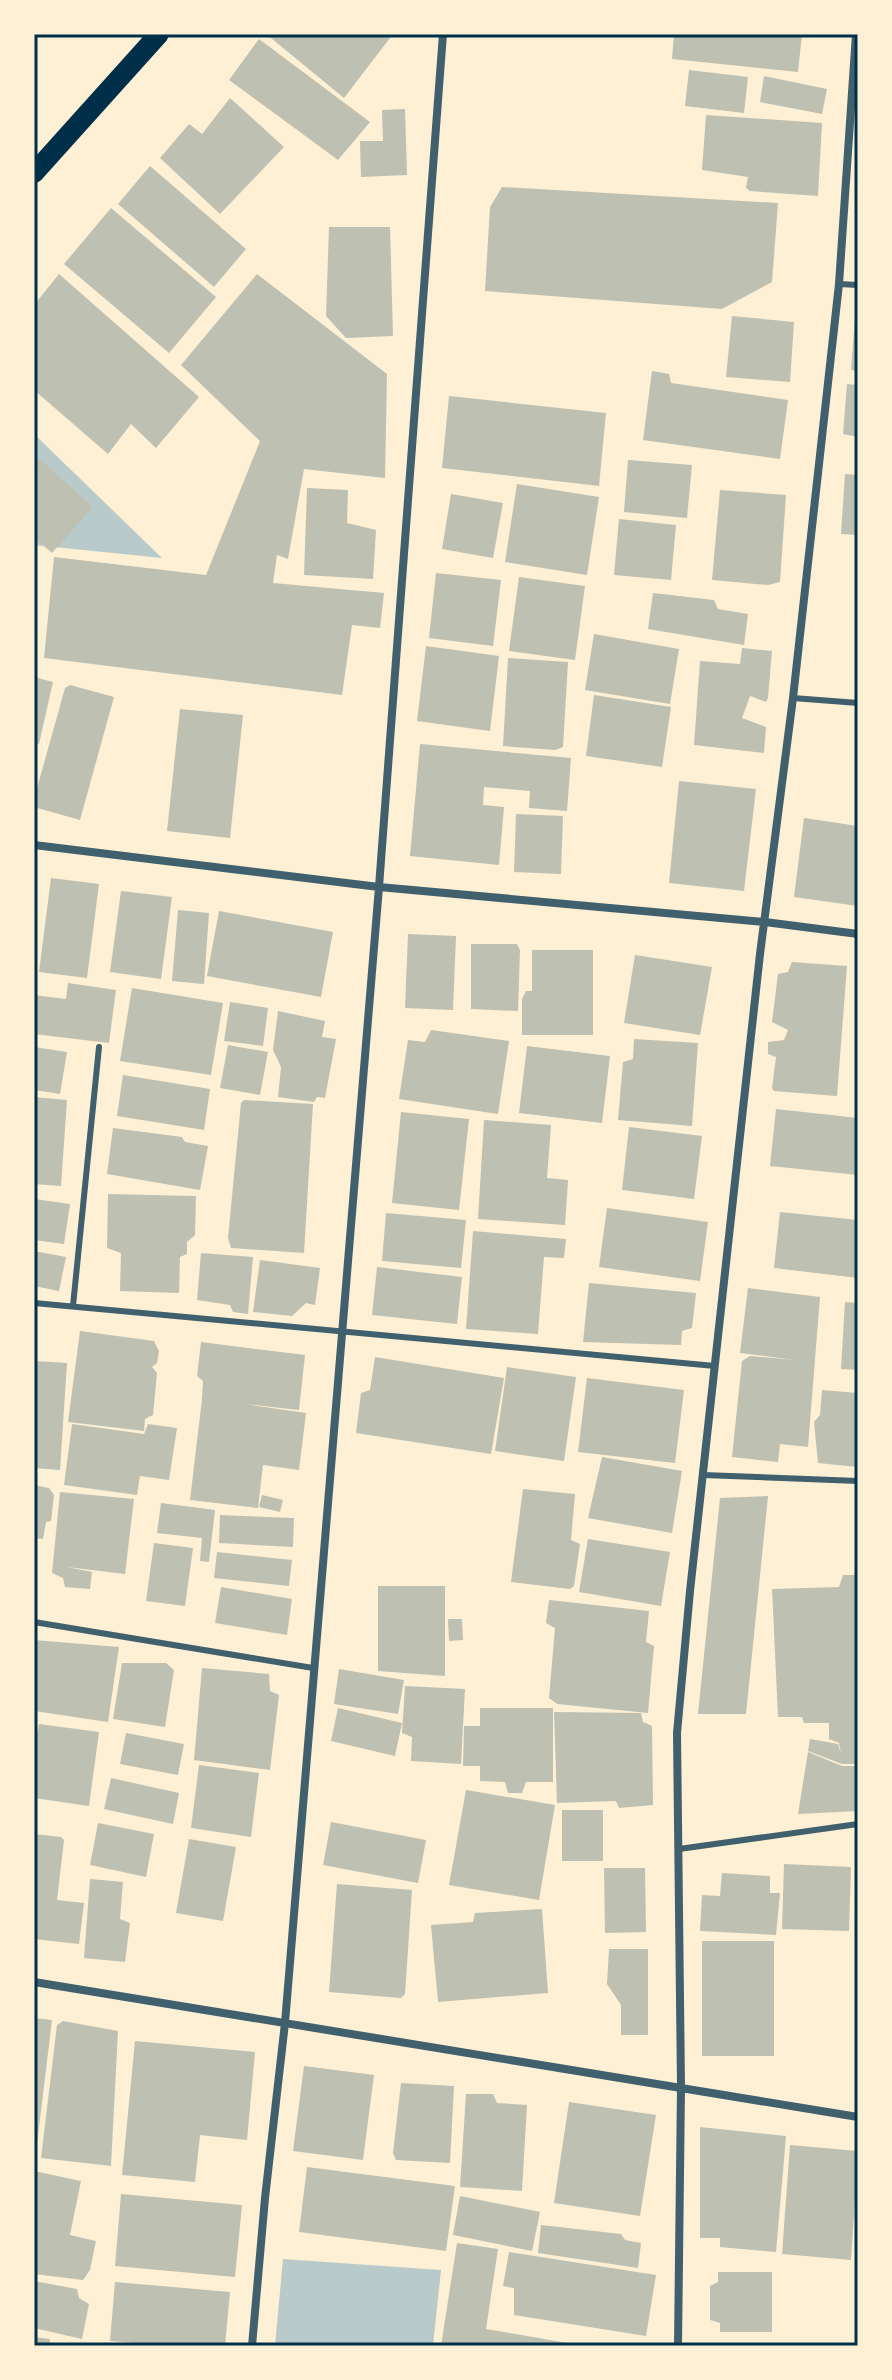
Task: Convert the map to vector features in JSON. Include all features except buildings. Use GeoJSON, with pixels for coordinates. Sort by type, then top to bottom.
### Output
{"type":"FeatureCollection","features":[{"type":"Feature","properties":{"kind":"main road"},"geometry":{"type":"LineString","coordinates":[[34,173],[159,34]]}},
{"type":"Feature","properties":{"kind":"street"},"geometry":{"type":"LineString","coordinates":[[252,2346],[285,2023],[379,887],[443,34]]}},
{"type":"Feature","properties":{"kind":"street"},"geometry":{"type":"LineString","coordinates":[[678,2346],[681,2087],[677,1733],[703,1475],[839,284],[856,34]]}},
{"type":"Feature","properties":{"kind":"street"},"geometry":{"type":"LineString","coordinates":[[34,845],[379,887],[765,922],[858,934]]}},
{"type":"Feature","properties":{"kind":"street"},"geometry":{"type":"LineString","coordinates":[[34,1982],[858,2117]]}},
{"type":"Feature","properties":{"kind":"lane"},"geometry":{"type":"LineString","coordinates":[[839,284],[858,285]]}},
{"type":"Feature","properties":{"kind":"lane"},"geometry":{"type":"LineString","coordinates":[[793,698],[858,703]]}},
{"type":"Feature","properties":{"kind":"lane"},"geometry":{"type":"LineString","coordinates":[[73,1306],[99,1047]]}},
{"type":"Feature","properties":{"kind":"lane"},"geometry":{"type":"LineString","coordinates":[[34,1303],[716,1366]]}},
{"type":"Feature","properties":{"kind":"lane"},"geometry":{"type":"LineString","coordinates":[[703,1475],[858,1481]]}},
{"type":"Feature","properties":{"kind":"lane"},"geometry":{"type":"LineString","coordinates":[[34,1622],[313,1668]]}},
{"type":"Feature","properties":{"kind":"lane"},"geometry":{"type":"LineString","coordinates":[[679,1849],[858,1824]]}},
{"type":"Feature","properties":{"kind":"shaded area"},"geometry":{"type":"Polygon","coordinates":[[[34,434],[162,558],[34,545],[34,434]]]}},
{"type":"Feature","properties":{"kind":"shaded area"},"geometry":{"type":"Polygon","coordinates":[[[283,2259],[441,2270],[433,2346],[275,2346],[283,2259]]]}}]}
